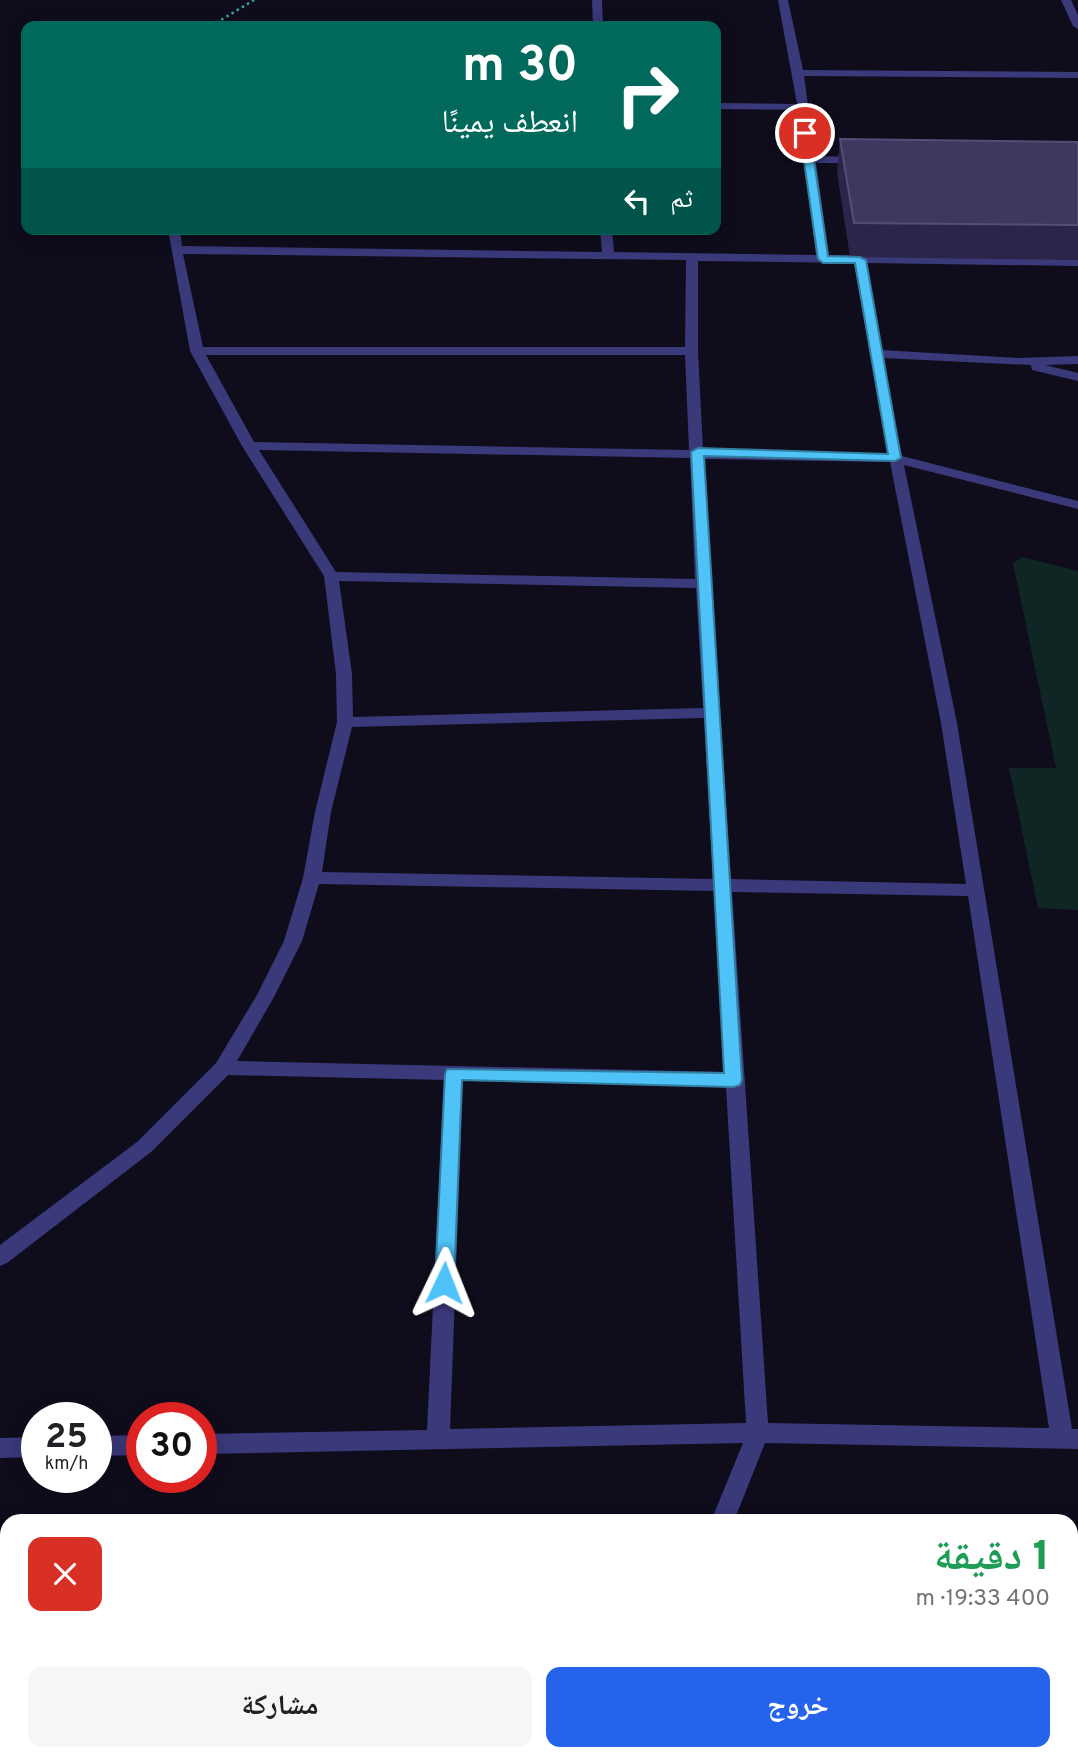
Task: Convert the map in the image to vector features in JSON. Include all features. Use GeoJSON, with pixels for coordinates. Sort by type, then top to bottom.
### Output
{"type":"FeatureCollection","features":[{"type":"Feature","properties":{"kind":"street"},"geometry":{"type":"LineString","coordinates":[[597,0],[598,21]]}},
{"type":"Feature","properties":{"kind":"street"},"geometry":{"type":"LineString","coordinates":[[783,0],[798,73],[823,259]]}},
{"type":"Feature","properties":{"kind":"street"},"geometry":{"type":"LineString","coordinates":[[1066,0],[1078,26]]}},
{"type":"Feature","properties":{"kind":"street"},"geometry":{"type":"LineString","coordinates":[[798,73],[1078,75]]}},
{"type":"Feature","properties":{"kind":"street"},"geometry":{"type":"LineString","coordinates":[[721,106],[802,107]]}},
{"type":"Feature","properties":{"kind":"street"},"geometry":{"type":"LineString","coordinates":[[808,159],[876,160]]}},
{"type":"Feature","properties":{"kind":"street"},"geometry":{"type":"LineString","coordinates":[[0,1257],[144,1147],[223,1068],[265,997],[293,941],[312,878],[323,813],[345,722],[344,674],[331,576],[249,446],[197,351],[175,235]]}},
{"type":"Feature","properties":{"kind":"street"},"geometry":{"type":"LineString","coordinates":[[606,235],[608,254]]}},
{"type":"Feature","properties":{"kind":"street"},"geometry":{"type":"LineString","coordinates":[[176,250],[1078,262]]}},
{"type":"Feature","properties":{"kind":"street"},"geometry":{"type":"LineString","coordinates":[[692,257],[691,351],[703,584],[733,1080],[758,1433],[725,1514]]}},
{"type":"Feature","properties":{"kind":"street"},"geometry":{"type":"LineString","coordinates":[[217,1444],[758,1433],[1070,1438],[975,890],[949,723],[875,354],[860,260]]}},
{"type":"Feature","properties":{"kind":"street"},"geometry":{"type":"LineString","coordinates":[[197,351],[691,351]]}},
{"type":"Feature","properties":{"kind":"street"},"geometry":{"type":"LineString","coordinates":[[875,354],[1018,362],[1078,360]]}},
{"type":"Feature","properties":{"kind":"street"},"geometry":{"type":"LineString","coordinates":[[1018,362],[1078,377]]}},
{"type":"Feature","properties":{"kind":"street"},"geometry":{"type":"LineString","coordinates":[[249,446],[698,452],[895,458],[1078,505]]}},
{"type":"Feature","properties":{"kind":"street"},"geometry":{"type":"LineString","coordinates":[[331,576],[703,584]]}},
{"type":"Feature","properties":{"kind":"street"},"geometry":{"type":"LineString","coordinates":[[345,722],[712,713]]}},
{"type":"Feature","properties":{"kind":"street"},"geometry":{"type":"LineString","coordinates":[[312,878],[975,890]]}},
{"type":"Feature","properties":{"kind":"street"},"geometry":{"type":"LineString","coordinates":[[223,1068],[733,1080]]}},
{"type":"Feature","properties":{"kind":"street"},"geometry":{"type":"LineString","coordinates":[[438,1440],[454,1074]]}},
{"type":"Feature","properties":{"kind":"street"},"geometry":{"type":"LineString","coordinates":[[0,1448],[21,1447]]}},
{"type":"Feature","properties":{"kind":"path"},"geometry":{"type":"LineString","coordinates":[[219,21],[254,0]]}},
{"type":"Feature","properties":{"kind":"green space"},"geometry":{"type":"Polygon","coordinates":[[[1022,557],[1078,571],[1078,910],[1038,908],[1009,768],[1056,768],[1013,563],[1022,557]]]}},
{"type":"Feature","properties":{"kind":"building"},"geometry":{"type":"Polygon","coordinates":[[[840,139],[1078,142],[1078,225],[854,223],[840,139]]]}},
{"type":"Feature","properties":{"kind":"route"},"geometry":{"type":"LineString","coordinates":[[444,1283],[454,1074],[733,1080],[703,584],[698,452],[895,458],[860,260],[823,259],[805,133]]}}]}
